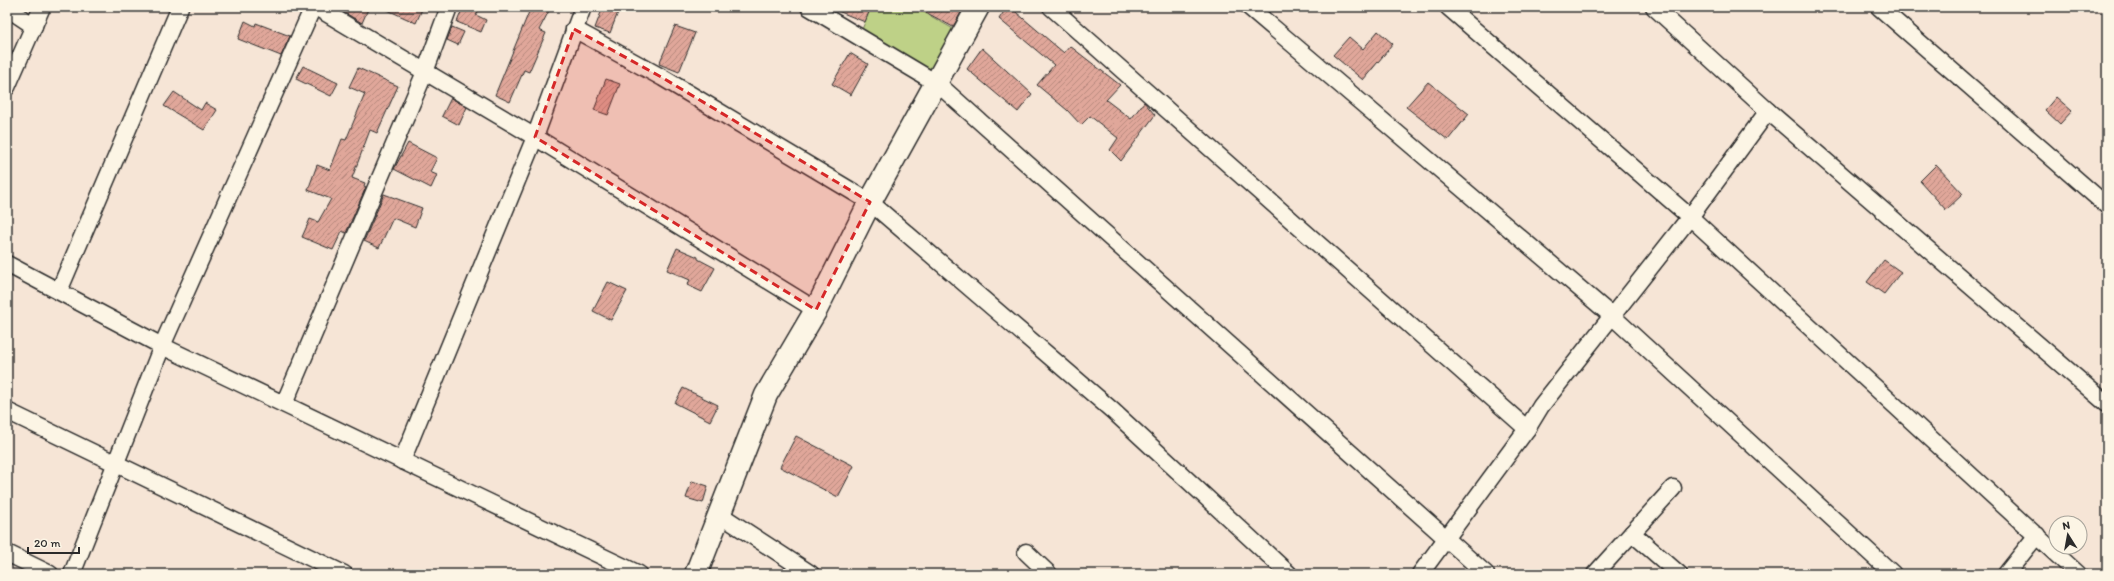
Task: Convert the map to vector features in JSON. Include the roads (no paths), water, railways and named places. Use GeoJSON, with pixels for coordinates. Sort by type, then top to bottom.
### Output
{"type":"FeatureCollection","features":[{"type":"Feature","properties":{"kind":"street"},"geometry":{"type":"LineString","coordinates":[[7,87],[42,7]]}},
{"type":"Feature","properties":{"kind":"street"},"geometry":{"type":"LineString","coordinates":[[59,291],[180,7]]}},
{"type":"Feature","properties":{"kind":"street"},"geometry":{"type":"LineString","coordinates":[[72,574],[162,346],[313,7]]}},
{"type":"Feature","properties":{"kind":"street"},"geometry":{"type":"LineString","coordinates":[[316,7],[535,137],[816,310]]}},
{"type":"Feature","properties":{"kind":"street"},"geometry":{"type":"LineString","coordinates":[[284,404],[425,72],[449,7]]}},
{"type":"Feature","properties":{"kind":"street"},"geometry":{"type":"LineString","coordinates":[[402,461],[535,137],[583,7]]}},
{"type":"Feature","properties":{"kind":"street"},"geometry":{"type":"LineString","coordinates":[[809,7],[938,84],[1486,574]]}},
{"type":"Feature","properties":{"kind":"street"},"geometry":{"type":"LineString","coordinates":[[696,574],[766,395],[816,310],[870,202],[938,84],[978,7]]}},
{"type":"Feature","properties":{"kind":"street"},"geometry":{"type":"LineString","coordinates":[[1051,7],[1527,429]]}},
{"type":"Feature","properties":{"kind":"street"},"geometry":{"type":"LineString","coordinates":[[1249,7],[1612,316],[1893,574]]}},
{"type":"Feature","properties":{"kind":"street"},"geometry":{"type":"LineString","coordinates":[[1448,7],[1690,217],[2078,574]]}},
{"type":"Feature","properties":{"kind":"street"},"geometry":{"type":"LineString","coordinates":[[1654,7],[1768,111],[2107,404]]}},
{"type":"Feature","properties":{"kind":"street"},"geometry":{"type":"LineString","coordinates":[[1878,7],[2107,206]]}},
{"type":"Feature","properties":{"kind":"street"},"geometry":{"type":"LineString","coordinates":[[7,8],[34,26]]}},
{"type":"Feature","properties":{"kind":"street"},"geometry":{"type":"LineString","coordinates":[[574,29],[663,78],[870,202],[1113,411],[1289,574]]}},
{"type":"Feature","properties":{"kind":"street"},"geometry":{"type":"LineString","coordinates":[[1420,574],[1527,429],[1541,406],[1690,217],[1768,111]]}},
{"type":"Feature","properties":{"kind":"street"},"geometry":{"type":"LineString","coordinates":[[7,264],[162,346],[639,574]]}},
{"type":"Feature","properties":{"kind":"street"},"geometry":{"type":"LineString","coordinates":[[7,411],[344,574]]}},
{"type":"Feature","properties":{"kind":"street"},"geometry":{"type":"LineString","coordinates":[[1595,574],[1673,488]]}},
{"type":"Feature","properties":{"kind":"street"},"geometry":{"type":"LineString","coordinates":[[719,514],[811,574]]}},
{"type":"Feature","properties":{"kind":"street"},"geometry":{"type":"LineString","coordinates":[[1632,533],[1679,574]]}},
{"type":"Feature","properties":{"kind":"street"},"geometry":{"type":"LineString","coordinates":[[2006,574],[2036,536]]}},
{"type":"Feature","properties":{"kind":"street"},"geometry":{"type":"LineString","coordinates":[[1026,552],[1048,574]]}},
{"type":"Feature","properties":{"kind":"street"},"geometry":{"type":"LineString","coordinates":[[7,553],[50,574]]}}]}
